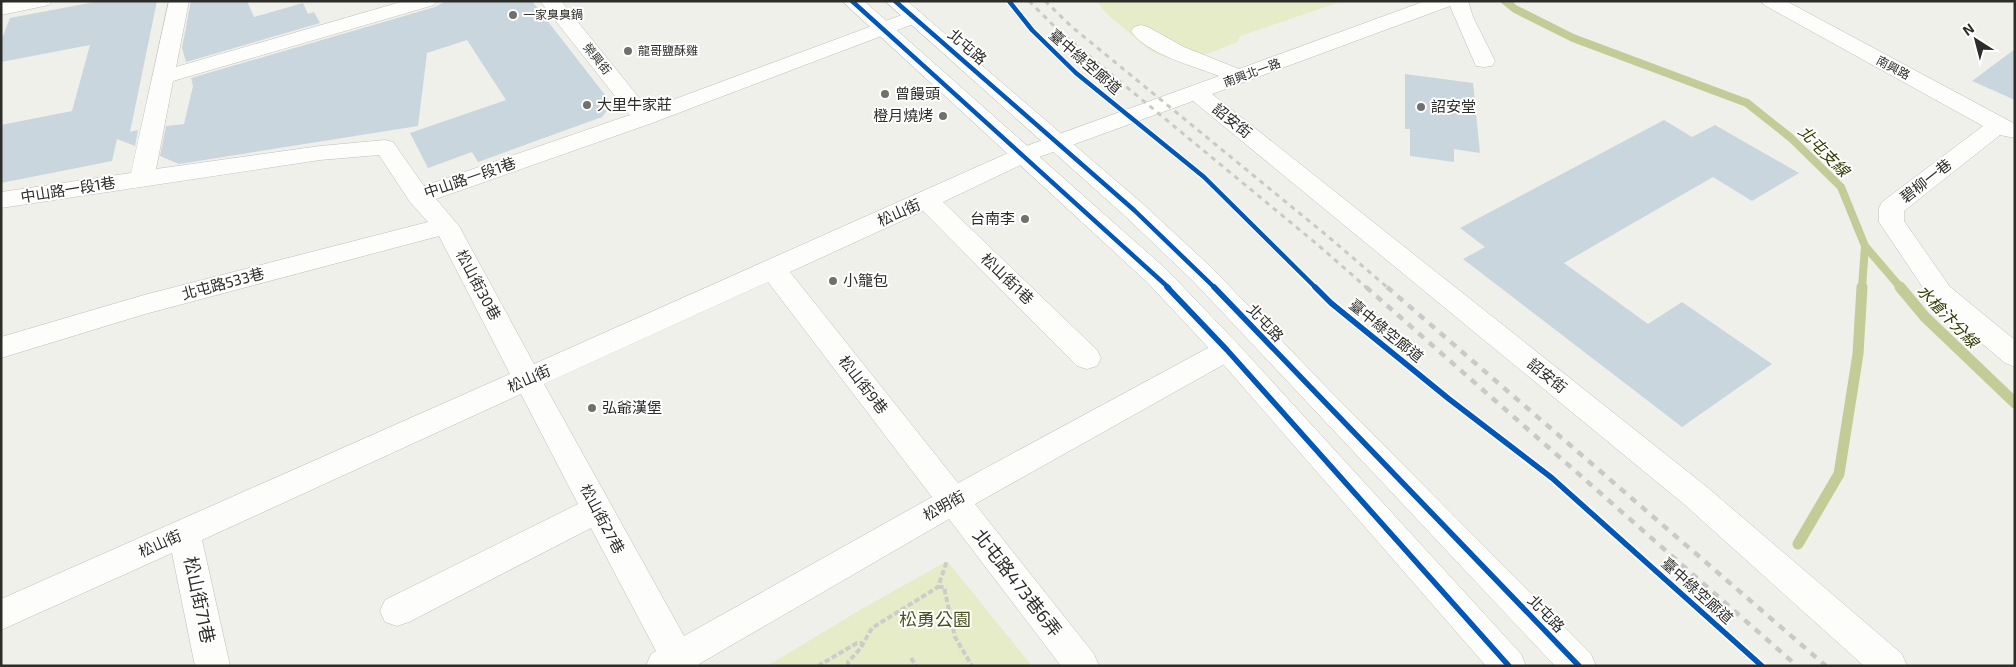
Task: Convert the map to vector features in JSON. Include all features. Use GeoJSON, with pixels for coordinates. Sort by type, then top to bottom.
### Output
{"type":"FeatureCollection","features":[{"type":"Feature","properties":{"kind":"street"},"geometry":{"type":"LineString","coordinates":[[142,179],[179,1]]}},
{"type":"Feature","properties":{"kind":"street"},"geometry":{"type":"LineString","coordinates":[[164,77],[427,1]]}},
{"type":"Feature","properties":{"kind":"street","name":"榮興街"},"geometry":{"type":"LineString","coordinates":[[550,1],[644,118]]}},
{"type":"Feature","properties":{"kind":"street"},"geometry":{"type":"LineString","coordinates":[[852,1],[911,57],[1157,276],[1227,350],[1509,666]]}},
{"type":"Feature","properties":{"kind":"street","name":"北屯路"},"geometry":{"type":"LineString","coordinates":[[895,1],[1058,143],[1203,274],[1321,400],[1580,666]]}},
{"type":"Feature","properties":{"kind":"street","name":"南興北一路"},"geometry":{"type":"LineString","coordinates":[[1058,143],[1445,1]]}},
{"type":"Feature","properties":{"kind":"street"},"geometry":{"type":"LineString","coordinates":[[1458,1],[1463,17],[1484,61]]}},
{"type":"Feature","properties":{"kind":"street","name":"南興路"},"geometry":{"type":"LineString","coordinates":[[1772,1],[2007,129]]}},
{"type":"Feature","properties":{"kind":"street"},"geometry":{"type":"LineString","coordinates":[[1794,14],[1815,1]]}},
{"type":"Feature","properties":{"kind":"street"},"geometry":{"type":"LineString","coordinates":[[1,9],[31,2]]}},
{"type":"Feature","properties":{"kind":"street","name":"中山路一段1巷"},"geometry":{"type":"LineString","coordinates":[[1,200],[320,153],[385,147],[419,196],[644,118],[914,17]]}},
{"type":"Feature","properties":{"kind":"street"},"geometry":{"type":"LineString","coordinates":[[1141,31],[1171,50],[1241,77]]}},
{"type":"Feature","properties":{"kind":"street","name":"詔安街"},"geometry":{"type":"LineString","coordinates":[[1197,93],[1689,490],[1732,530],[1890,666]]}},
{"type":"Feature","properties":{"kind":"street","name":"碧柳一巷"},"geometry":{"type":"LineString","coordinates":[[2007,129],[1891,208],[1892,222],[1941,294],[2015,356]]}},
{"type":"Feature","properties":{"kind":"street","name":"松山街"},"geometry":{"type":"LineString","coordinates":[[1,615],[1023,155],[1058,143]]}},
{"type":"Feature","properties":{"kind":"street","name":"松山街30巷"},"geometry":{"type":"LineString","coordinates":[[419,196],[446,226],[528,379]]}},
{"type":"Feature","properties":{"kind":"street","name":"松山街1巷"},"geometry":{"type":"LineString","coordinates":[[926,200],[1087,358]]}},
{"type":"Feature","properties":{"kind":"street","name":"北屯路533巷"},"geometry":{"type":"LineString","coordinates":[[1,348],[144,305],[446,226]]}},
{"type":"Feature","properties":{"kind":"street","name":"松山街9巷"},"geometry":{"type":"LineString","coordinates":[[773,269],[953,501]]}},
{"type":"Feature","properties":{"kind":"street","name":"松明街"},"geometry":{"type":"LineString","coordinates":[[674,663],[953,501],[1227,350]]}},
{"type":"Feature","properties":{"kind":"street","name":"松山街27巷"},"geometry":{"type":"LineString","coordinates":[[528,379],[674,663]]}},
{"type":"Feature","properties":{"kind":"street","name":"北屯路473巷6弄"},"geometry":{"type":"LineString","coordinates":[[953,501],[1082,666]]}},
{"type":"Feature","properties":{"kind":"street"},"geometry":{"type":"LineString","coordinates":[[397,611],[597,510]]}},
{"type":"Feature","properties":{"kind":"street","name":"松山街71巷"},"geometry":{"type":"LineString","coordinates":[[184,533],[213,666]]}},
{"type":"Feature","properties":{"kind":"path"},"geometry":{"type":"LineString","coordinates":[[938,587],[947,561]]}},
{"type":"Feature","properties":{"kind":"path"},"geometry":{"type":"LineString","coordinates":[[848,666],[848,662],[860,649],[872,628],[938,587],[944,587],[955,637],[972,666]]}},
{"type":"Feature","properties":{"kind":"path"},"geometry":{"type":"LineString","coordinates":[[818,666],[857,643],[862,643]]}},
{"type":"Feature","properties":{"kind":"path"},"geometry":{"type":"LineString","coordinates":[[911,658],[916,666]]}},
{"type":"Feature","properties":{"kind":"green space"},"geometry":{"type":"Polygon","coordinates":[[[1098,1],[1343,1],[1240,36],[1237,42],[1207,54],[1175,59],[1165,57],[1147,48],[1106,13],[1098,1]]]}},
{"type":"Feature","properties":{"kind":"green space","name":"松勇公園"},"geometry":{"type":"Polygon","coordinates":[[[947,561],[1032,666],[767,666],[860,610],[947,561]]]}},
{"type":"Feature","properties":{"kind":"building"},"geometry":{"type":"Polygon","coordinates":[[[100,1],[157,1],[130,132],[138,130],[135,146],[117,139],[112,161],[1,183],[1,125],[72,111],[90,45],[1,62],[1,41],[10,18],[100,1]]]}},
{"type":"Feature","properties":{"kind":"building"},"geometry":{"type":"Polygon","coordinates":[[[191,1],[247,1],[254,17],[303,3],[308,14],[314,12],[320,23],[186,62],[182,48],[191,1]]]}},
{"type":"Feature","properties":{"kind":"building"},"geometry":{"type":"Polygon","coordinates":[[[446,1],[532,1],[612,104],[602,117],[478,162],[472,152],[428,168],[410,133],[506,100],[467,40],[427,53],[418,126],[179,164],[160,156],[166,126],[184,124],[193,86],[191,78],[435,7],[446,1]]]}},
{"type":"Feature","properties":{"kind":"building"},"geometry":{"type":"Polygon","coordinates":[[[2015,49],[2015,100],[1972,81],[2015,49]]]}},
{"type":"Feature","properties":{"kind":"building"},"geometry":{"type":"Polygon","coordinates":[[[1405,74],[1473,83],[1480,153],[1454,149],[1454,162],[1410,156],[1410,129],[1405,129],[1405,74]]]}},
{"type":"Feature","properties":{"kind":"building"},"geometry":{"type":"Polygon","coordinates":[[[1664,120],[1692,137],[1715,125],[1799,173],[1752,201],[1713,177],[1564,263],[1648,324],[1682,302],[1772,364],[1682,427],[1463,259],[1485,247],[1460,228],[1664,120]]]}},
{"type":"Feature","properties":{"kind":"waterway","name":"北屯支線"},"geometry":{"type":"LineString","coordinates":[[1505,1],[1515,9],[1573,38],[1747,103],[1791,138],[1841,187],[1865,246]]}},
{"type":"Feature","properties":{"kind":"waterway","name":"北屯支線"},"geometry":{"type":"LineString","coordinates":[[1862,288],[1865,246]]}},
{"type":"Feature","properties":{"kind":"waterway","name":"水槍汴分線"},"geometry":{"type":"LineString","coordinates":[[1865,246],[1901,288]]}},
{"type":"Feature","properties":{"kind":"waterway","name":"北屯支線"},"geometry":{"type":"LineString","coordinates":[[1798,544],[1839,474],[1858,354],[1862,287]]}},
{"type":"Feature","properties":{"kind":"waterway","name":"水槍汴分線"},"geometry":{"type":"LineString","coordinates":[[1900,287],[1925,317],[2015,403]]}},
{"type":"Feature","properties":{"kind":"railway"},"geometry":{"type":"LineString","coordinates":[[1029,1],[1060,32],[1318,245],[1367,288]]}},
{"type":"Feature","properties":{"kind":"railway"},"geometry":{"type":"LineString","coordinates":[[1045,1],[1072,27],[1388,288]]}},
{"type":"Feature","properties":{"kind":"railway"},"geometry":{"type":"LineString","coordinates":[[1366,287],[1797,666]]}},
{"type":"Feature","properties":{"kind":"railway"},"geometry":{"type":"LineString","coordinates":[[1387,287],[1826,666]]}},
{"type":"Feature","properties":{"kind":"cycle path"},"geometry":{"type":"LineString","coordinates":[[852,1],[1157,276],[1227,350],[1509,666]]}},
{"type":"Feature","properties":{"kind":"cycle path"},"geometry":{"type":"LineString","coordinates":[[895,1],[1134,210],[1203,275],[1321,400],[1579,666]]}},
{"type":"Feature","properties":{"kind":"cycle path","name":"臺中綠空廊道"},"geometry":{"type":"LineString","coordinates":[[1009,1],[1032,30],[1076,73],[1204,177],[1331,303],[1449,399],[1552,478],[1762,666]]}},
{"type":"Feature","properties":{"kind":"place","name":"一家臭臭鍋"},"geometry":{"type":"Point","coordinates":[513,15]}},
{"type":"Feature","properties":{"kind":"place","name":"龍哥鹽酥雞"},"geometry":{"type":"Point","coordinates":[628,51]}},
{"type":"Feature","properties":{"kind":"place","name":"曾饅頭"},"geometry":{"type":"Point","coordinates":[885,94]}},
{"type":"Feature","properties":{"kind":"place","name":"大里牛家莊"},"geometry":{"type":"Point","coordinates":[587,105]}},
{"type":"Feature","properties":{"kind":"place","name":"詔安堂"},"geometry":{"type":"Point","coordinates":[1421,107]}},
{"type":"Feature","properties":{"kind":"place","name":"橙月燒烤"},"geometry":{"type":"Point","coordinates":[943,116]}},
{"type":"Feature","properties":{"kind":"place","name":"台南李"},"geometry":{"type":"Point","coordinates":[1025,219]}},
{"type":"Feature","properties":{"kind":"place","name":"小籠包"},"geometry":{"type":"Point","coordinates":[833,281]}},
{"type":"Feature","properties":{"kind":"place","name":"弘爺漢堡"},"geometry":{"type":"Point","coordinates":[592,408]}}]}
